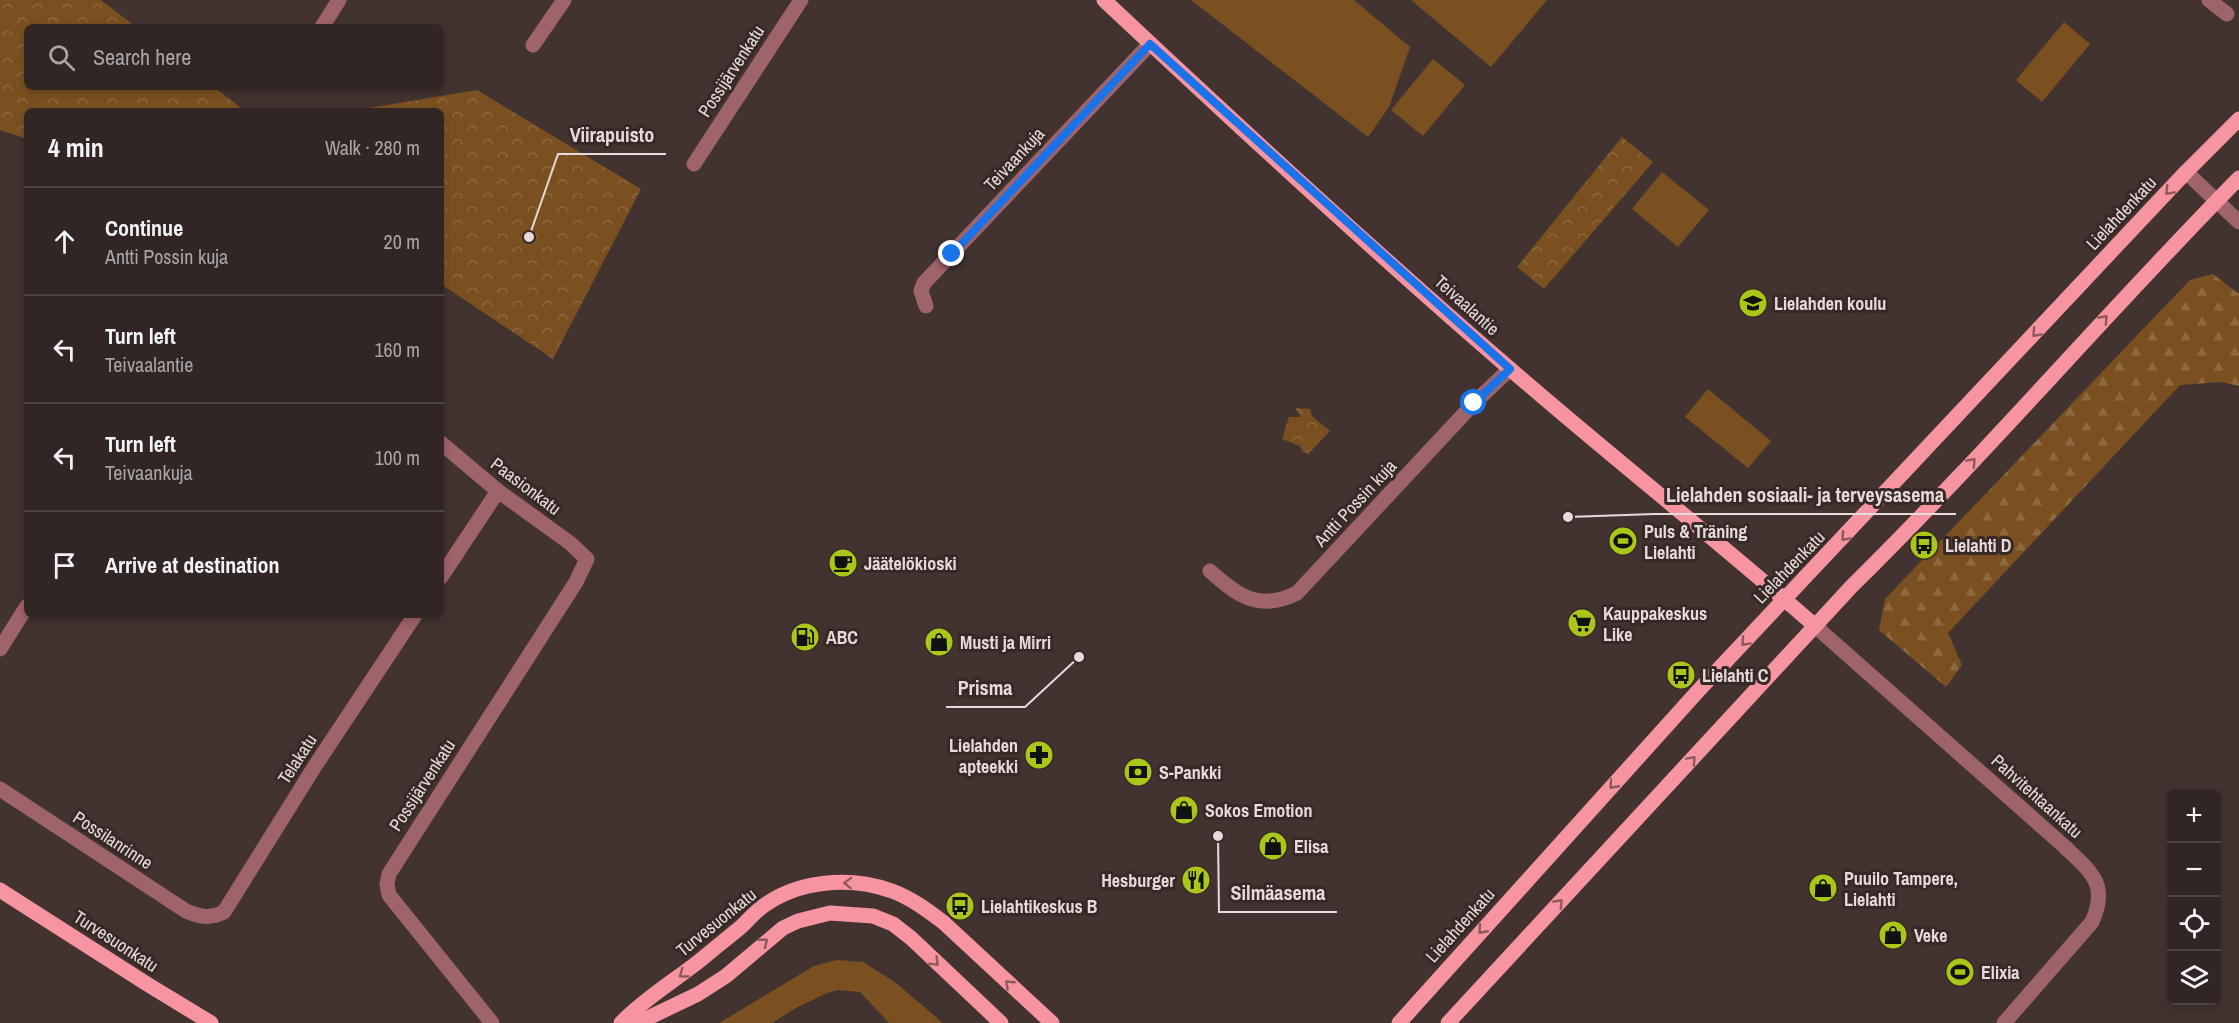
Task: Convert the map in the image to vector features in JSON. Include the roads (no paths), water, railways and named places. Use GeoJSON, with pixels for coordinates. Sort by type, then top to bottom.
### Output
{"type":"FeatureCollection","features":[{"type":"Feature","properties":{"kind":"main road","name":"Teivaalantie"},"geometry":{"type":"LineString","coordinates":[[1104,0],[1510,369],[1757,574],[1815,626]]}},
{"type":"Feature","properties":{"kind":"main road","name":"Lielahdenkatu"},"geometry":{"type":"LineString","coordinates":[[1399,1023],[1675,717],[2186,172],[2239,119]]}},
{"type":"Feature","properties":{"kind":"main road"},"geometry":{"type":"LineString","coordinates":[[1448,1023],[1815,626],[1909,530],[2239,178]]}},
{"type":"Feature","properties":{"kind":"main road","name":"Turvesuonkatu"},"geometry":{"type":"LineString","coordinates":[[622,1023],[638,1006],[684,974],[762,907],[801,888],[826,883],[864,884],[894,891],[925,908],[1052,1023]]}},
{"type":"Feature","properties":{"kind":"main road","name":"Turvesuonkatu"},"geometry":{"type":"LineString","coordinates":[[0,890],[211,1023]]}},
{"type":"Feature","properties":{"kind":"main road","name":"Turvesuonkatu"},"geometry":{"type":"LineString","coordinates":[[622,1023],[648,1018],[698,994],[726,976],[783,928],[798,921],[830,913],[873,916],[893,924],[911,938],[1001,1023]]}},
{"type":"Feature","properties":{"kind":"street"},"geometry":{"type":"LineString","coordinates":[[324,24],[339,0]]}},
{"type":"Feature","properties":{"kind":"street"},"geometry":{"type":"LineString","coordinates":[[534,45],[564,0]]}},
{"type":"Feature","properties":{"kind":"street","name":"Possijärvenkatu"},"geometry":{"type":"LineString","coordinates":[[694,164],[801,0]]}},
{"type":"Feature","properties":{"kind":"street"},"geometry":{"type":"LineString","coordinates":[[2209,0],[2227,14]]}},
{"type":"Feature","properties":{"kind":"street","name":"Teivaankuja"},"geometry":{"type":"LineString","coordinates":[[926,306],[921,298],[924,283],[1150,44]]}},
{"type":"Feature","properties":{"kind":"street"},"geometry":{"type":"LineString","coordinates":[[2186,172],[2239,222]]}},
{"type":"Feature","properties":{"kind":"street","name":"Antti Possin kuja"},"geometry":{"type":"LineString","coordinates":[[1210,571],[1231,590],[1250,600],[1268,603],[1297,593],[1476,401],[1510,369]]}},
{"type":"Feature","properties":{"kind":"street","name":"Paasionkatu"},"geometry":{"type":"LineString","coordinates":[[444,446],[498,491],[570,543],[587,559]]}},
{"type":"Feature","properties":{"kind":"street"},"geometry":{"type":"LineString","coordinates":[[444,572],[498,491]]}},
{"type":"Feature","properties":{"kind":"street","name":"Possijärvenkatu"},"geometry":{"type":"LineString","coordinates":[[492,1023],[389,895],[388,874],[576,582],[587,559]]}},
{"type":"Feature","properties":{"kind":"street"},"geometry":{"type":"LineString","coordinates":[[0,649],[24,611]]}},
{"type":"Feature","properties":{"kind":"street","name":"Telakatu"},"geometry":{"type":"LineString","coordinates":[[207,917],[224,912],[315,766],[413,618]]}},
{"type":"Feature","properties":{"kind":"street","name":"Pahvitehtaankatu"},"geometry":{"type":"LineString","coordinates":[[1815,626],[2065,847],[2097,882],[2099,905],[2092,922],[2004,1023]]}},
{"type":"Feature","properties":{"kind":"street","name":"Possilanrinne"},"geometry":{"type":"LineString","coordinates":[[0,789],[186,911],[207,917]]}},
{"type":"Feature","properties":{"kind":"place","name":"Viirapuisto"},"geometry":{"type":"Point","coordinates":[529,237]}},
{"type":"Feature","properties":{"kind":"place","name":"Lielahden koulu"},"geometry":{"type":"Point","coordinates":[1753,303]}},
{"type":"Feature","properties":{"kind":"place","name":"Lielahden sosiaali- ja terveysasema"},"geometry":{"type":"Point","coordinates":[1568,517]}},
{"type":"Feature","properties":{"kind":"place","name":"Puls & Träning Lielahti"},"geometry":{"type":"Point","coordinates":[1623,541]}},
{"type":"Feature","properties":{"kind":"place","name":"Lielahti D"},"geometry":{"type":"Point","coordinates":[1924,545]}},
{"type":"Feature","properties":{"kind":"place","name":"Jäätelökioski"},"geometry":{"type":"Point","coordinates":[843,563]}},
{"type":"Feature","properties":{"kind":"place","name":"Kauppakeskus Like"},"geometry":{"type":"Point","coordinates":[1582,623]}},
{"type":"Feature","properties":{"kind":"place","name":"ABC"},"geometry":{"type":"Point","coordinates":[805,637]}},
{"type":"Feature","properties":{"kind":"place","name":"Musti ja Mirri"},"geometry":{"type":"Point","coordinates":[939,642]}},
{"type":"Feature","properties":{"kind":"place","name":"Prisma"},"geometry":{"type":"Point","coordinates":[1079,657]}},
{"type":"Feature","properties":{"kind":"place","name":"Lielahti C"},"geometry":{"type":"Point","coordinates":[1681,675]}},
{"type":"Feature","properties":{"kind":"place","name":"Lielahden apteekki"},"geometry":{"type":"Point","coordinates":[1039,755]}},
{"type":"Feature","properties":{"kind":"place","name":"S-Pankki"},"geometry":{"type":"Point","coordinates":[1138,772]}},
{"type":"Feature","properties":{"kind":"place","name":"Sokos Emotion"},"geometry":{"type":"Point","coordinates":[1184,810]}},
{"type":"Feature","properties":{"kind":"place","name":"Silmäasema"},"geometry":{"type":"Point","coordinates":[1218,836]}},
{"type":"Feature","properties":{"kind":"place","name":"Elisa"},"geometry":{"type":"Point","coordinates":[1273,846]}},
{"type":"Feature","properties":{"kind":"place","name":"Hesburger"},"geometry":{"type":"Point","coordinates":[1196,880]}},
{"type":"Feature","properties":{"kind":"place","name":"Puuilo Tampere, Lielahti"},"geometry":{"type":"Point","coordinates":[1823,888]}},
{"type":"Feature","properties":{"kind":"place","name":"Lielahtikeskus B"},"geometry":{"type":"Point","coordinates":[960,906]}},
{"type":"Feature","properties":{"kind":"place","name":"Veke"},"geometry":{"type":"Point","coordinates":[1893,935]}},
{"type":"Feature","properties":{"kind":"place","name":"Elixia"},"geometry":{"type":"Point","coordinates":[1960,972]}}]}
